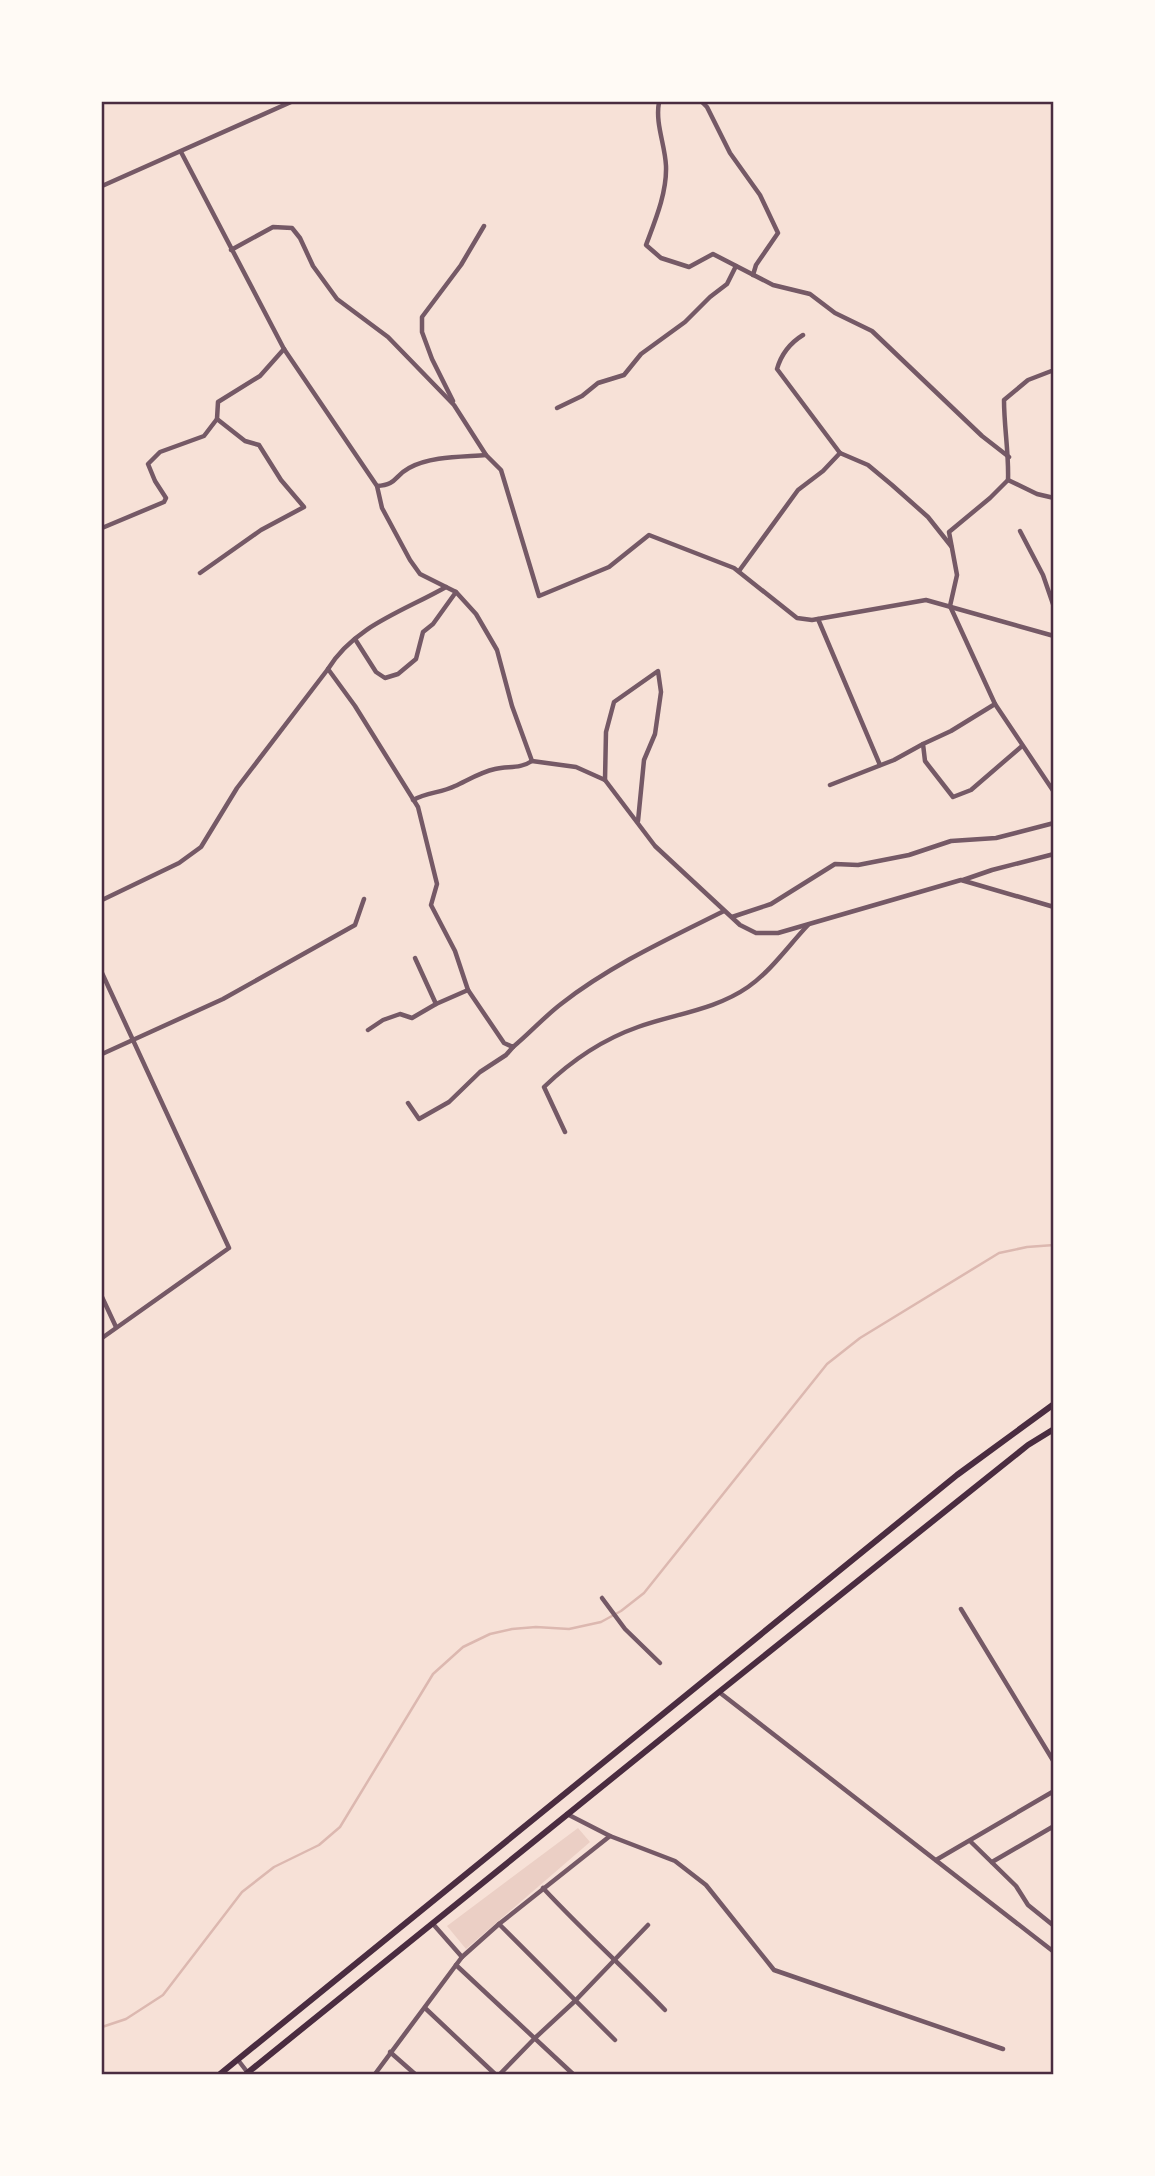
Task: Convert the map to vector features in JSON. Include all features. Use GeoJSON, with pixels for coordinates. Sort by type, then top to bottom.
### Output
{"type":"FeatureCollection","features":[{"type":"Feature","properties":{"kind":"main road"},"geometry":{"type":"LineString","coordinates":[[220,2074],[957,1475],[1054,1404]]}},
{"type":"Feature","properties":{"kind":"main road"},"geometry":{"type":"LineString","coordinates":[[248,2074],[719,1692],[1028,1445],[1054,1429]]}},
{"type":"Feature","properties":{"kind":"main road"},"geometry":{"type":"LineString","coordinates":[[459,1881],[469,1894]]}},
{"type":"Feature","properties":{"kind":"street"},"geometry":{"type":"LineString","coordinates":[[102,186],[181,152],[243,121],[291,102]]}},
{"type":"Feature","properties":{"kind":"street"},"geometry":{"type":"LineString","coordinates":[[659,102],[657,114],[666,167],[660,207],[646,245],[661,258],[689,267],[713,254],[773,285],[810,295],[835,313],[872,331],[982,436],[1009,457]]}},
{"type":"Feature","properties":{"kind":"street"},"geometry":{"type":"LineString","coordinates":[[702,102],[730,153],[760,195],[778,233],[756,265],[753,275]]}},
{"type":"Feature","properties":{"kind":"street"},"geometry":{"type":"LineString","coordinates":[[181,152],[284,349],[377,486],[382,508],[410,560],[420,574],[456,592],[476,614],[498,650],[512,706],[532,761]]}},
{"type":"Feature","properties":{"kind":"street"},"geometry":{"type":"LineString","coordinates":[[484,226],[461,265],[422,317],[422,332],[454,405],[486,454],[500,470],[539,596],[609,568],[649,535],[739,571],[797,618],[818,619],[926,600],[1053,635]]}},
{"type":"Feature","properties":{"kind":"street"},"geometry":{"type":"LineString","coordinates":[[230,250],[273,227],[292,228],[337,299],[388,337],[454,405]]}},
{"type":"Feature","properties":{"kind":"street"},"geometry":{"type":"LineString","coordinates":[[557,408],[582,396],[598,383],[624,375],[641,355],[685,322],[727,285],[736,266]]}},
{"type":"Feature","properties":{"kind":"street"},"geometry":{"type":"LineString","coordinates":[[803,335],[780,357],[777,369],[840,453],[868,466],[892,485],[928,517],[952,547]]}},
{"type":"Feature","properties":{"kind":"street"},"geometry":{"type":"LineString","coordinates":[[102,528],[164,502],[166,498],[148,464],[160,452],[204,436],[217,419],[218,402],[260,376],[284,349]]}},
{"type":"Feature","properties":{"kind":"street"},"geometry":{"type":"LineString","coordinates":[[1054,370],[1028,380],[1004,400],[1005,436],[1009,457],[1008,480],[949,532],[957,575],[950,606],[995,704],[1054,792]]}},
{"type":"Feature","properties":{"kind":"street"},"geometry":{"type":"LineString","coordinates":[[200,573],[261,530],[304,507],[281,480],[259,445],[245,441],[217,419]]}},
{"type":"Feature","properties":{"kind":"street"},"geometry":{"type":"LineString","coordinates":[[739,571],[799,491],[840,453]]}},
{"type":"Feature","properties":{"kind":"street"},"geometry":{"type":"LineString","coordinates":[[377,486],[389,485],[409,468],[433,460],[486,454]]}},
{"type":"Feature","properties":{"kind":"street"},"geometry":{"type":"LineString","coordinates":[[1008,480],[1037,494],[1054,498]]}},
{"type":"Feature","properties":{"kind":"street"},"geometry":{"type":"LineString","coordinates":[[1020,531],[1043,575],[1054,607]]}},
{"type":"Feature","properties":{"kind":"street"},"geometry":{"type":"LineString","coordinates":[[102,900],[179,863],[201,847],[237,788],[339,652],[377,621],[411,607],[446,586]]}},
{"type":"Feature","properties":{"kind":"street"},"geometry":{"type":"LineString","coordinates":[[355,639],[376,673],[385,678],[397,674],[416,659],[422,632],[433,624],[456,592]]}},
{"type":"Feature","properties":{"kind":"street"},"geometry":{"type":"LineString","coordinates":[[818,619],[880,765]]}},
{"type":"Feature","properties":{"kind":"street"},"geometry":{"type":"LineString","coordinates":[[328,669],[355,706],[418,807],[436,884],[431,905],[455,951],[468,990],[504,1043],[513,1046]]}},
{"type":"Feature","properties":{"kind":"street"},"geometry":{"type":"LineString","coordinates":[[605,780],[606,732],[614,702],[658,671],[661,692],[655,734],[644,760],[638,823]]}},
{"type":"Feature","properties":{"kind":"street"},"geometry":{"type":"LineString","coordinates":[[830,785],[894,760],[951,731],[995,704]]}},
{"type":"Feature","properties":{"kind":"street"},"geometry":{"type":"LineString","coordinates":[[923,744],[925,761],[953,797],[971,790],[1022,746]]}},
{"type":"Feature","properties":{"kind":"street"},"geometry":{"type":"LineString","coordinates":[[414,800],[427,792],[452,788],[496,768],[522,767],[532,761],[576,767],[605,780],[655,846],[740,925],[756,933],[778,933],[992,870],[1054,855]]}},
{"type":"Feature","properties":{"kind":"street"},"geometry":{"type":"LineString","coordinates":[[732,917],[771,904],[835,864],[858,865],[909,855],[951,841],[996,838],[1054,823]]}},
{"type":"Feature","properties":{"kind":"street"},"geometry":{"type":"LineString","coordinates":[[961,880],[1054,907]]}},
{"type":"Feature","properties":{"kind":"street"},"geometry":{"type":"LineString","coordinates":[[102,1054],[223,999],[355,925],[364,899]]}},
{"type":"Feature","properties":{"kind":"street"},"geometry":{"type":"LineString","coordinates":[[408,1103],[419,1119],[449,1102],[480,1072],[506,1055],[561,1004],[651,946],[724,911]]}},
{"type":"Feature","properties":{"kind":"street"},"geometry":{"type":"LineString","coordinates":[[565,1132],[544,1087],[559,1073],[598,1044],[639,1026],[696,1012],[748,987],[774,963],[808,924]]}},
{"type":"Feature","properties":{"kind":"street"},"geometry":{"type":"LineString","coordinates":[[415,958],[436,1004]]}},
{"type":"Feature","properties":{"kind":"street"},"geometry":{"type":"LineString","coordinates":[[102,973],[229,1248],[102,1338]]}},
{"type":"Feature","properties":{"kind":"street"},"geometry":{"type":"LineString","coordinates":[[368,1030],[383,1020],[400,1014],[412,1018],[468,990]]}},
{"type":"Feature","properties":{"kind":"street"},"geometry":{"type":"LineString","coordinates":[[102,1297],[116,1327]]}},
{"type":"Feature","properties":{"kind":"street"},"geometry":{"type":"LineString","coordinates":[[602,1598],[625,1629],[660,1663]]}},
{"type":"Feature","properties":{"kind":"street"},"geometry":{"type":"LineString","coordinates":[[961,1609],[1054,1762]]}},
{"type":"Feature","properties":{"kind":"street"},"geometry":{"type":"LineString","coordinates":[[719,1692],[1054,1952]]}},
{"type":"Feature","properties":{"kind":"street"},"geometry":{"type":"LineString","coordinates":[[936,1860],[971,1842],[1052,1792],[1054,1798]]}},
{"type":"Feature","properties":{"kind":"street"},"geometry":{"type":"LineString","coordinates":[[567,1814],[610,1836],[675,1861],[706,1885],[774,1970],[1003,2049]]}},
{"type":"Feature","properties":{"kind":"street"},"geometry":{"type":"LineString","coordinates":[[992,1862],[1054,1826]]}},
{"type":"Feature","properties":{"kind":"street"},"geometry":{"type":"LineString","coordinates":[[374,2074],[463,1957],[499,1924],[610,1836]]}},
{"type":"Feature","properties":{"kind":"street"},"geometry":{"type":"LineString","coordinates":[[971,1842],[1016,1886],[1028,1905],[1054,1926]]}},
{"type":"Feature","properties":{"kind":"street"},"geometry":{"type":"LineString","coordinates":[[543,1888],[580,1928],[665,2010]]}},
{"type":"Feature","properties":{"kind":"street"},"geometry":{"type":"LineString","coordinates":[[432,1923],[463,1957]]}},
{"type":"Feature","properties":{"kind":"street"},"geometry":{"type":"LineString","coordinates":[[499,1924],[615,2040]]}},
{"type":"Feature","properties":{"kind":"street"},"geometry":{"type":"LineString","coordinates":[[425,2008],[498,2074],[575,2001],[648,1925]]}},
{"type":"Feature","properties":{"kind":"street"},"geometry":{"type":"LineString","coordinates":[[456,1965],[573,2074]]}},
{"type":"Feature","properties":{"kind":"street"},"geometry":{"type":"LineString","coordinates":[[390,2052],[415,2074]]}},
{"type":"Feature","properties":{"kind":"street"},"geometry":{"type":"LineString","coordinates":[[238,2060],[248,2074]]}},
{"type":"Feature","properties":{"kind":"shaded area"},"geometry":{"type":"Polygon","coordinates":[[[578,1828],[590,1842],[466,1949],[447,1926],[578,1828]]]}},
{"type":"Feature","properties":{"kind":"waterway"},"geometry":{"type":"LineString","coordinates":[[102,2027],[126,2019],[163,1995],[242,1892],[274,1867],[319,1845],[340,1827],[433,1674],[463,1647],[490,1634],[536,1627],[569,1629],[601,1622],[621,1611],[644,1593],[827,1364],[860,1338],[999,1253],[1054,1245]]}}]}
